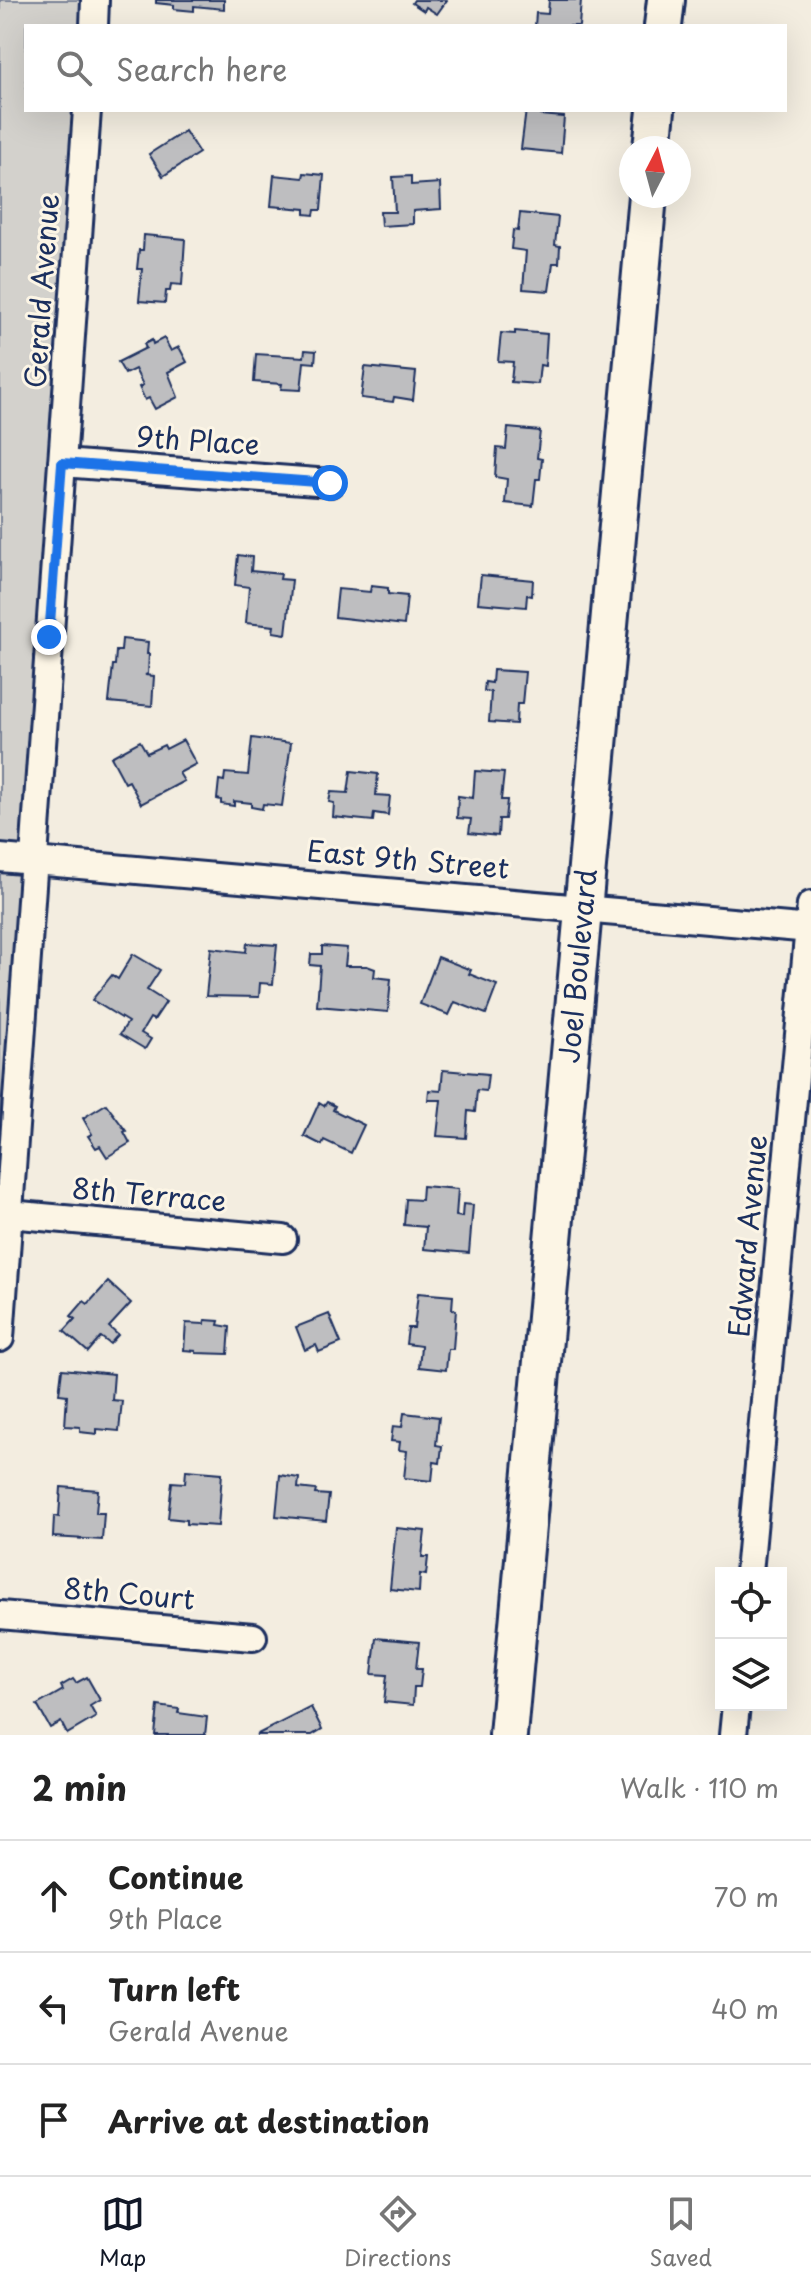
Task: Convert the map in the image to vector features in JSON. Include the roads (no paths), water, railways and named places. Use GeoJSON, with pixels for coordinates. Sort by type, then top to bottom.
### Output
{"type":"FeatureCollection","features":[{"type":"Feature","properties":{"kind":"main road"},"geometry":{"type":"LineString","coordinates":[[663,24],[666,0]]}},
{"type":"Feature","properties":{"kind":"main road"},"geometry":{"type":"LineString","coordinates":[[653,136],[656,112]]}},
{"type":"Feature","properties":{"kind":"main road","name":"Joel Boulevard"},"geometry":{"type":"LineString","coordinates":[[508,1735],[647,208]]}},
{"type":"Feature","properties":{"kind":"street"},"geometry":{"type":"LineString","coordinates":[[94,24],[95,0]]}},
{"type":"Feature","properties":{"kind":"street","name":"Gerald Avenue"},"geometry":{"type":"LineString","coordinates":[[0,1338],[87,112]]}},
{"type":"Feature","properties":{"kind":"street","name":"9th Place"},"geometry":{"type":"LineString","coordinates":[[62,463],[330,483]]}},
{"type":"Feature","properties":{"kind":"street","name":"East 9th Street"},"geometry":{"type":"LineString","coordinates":[[0,858],[583,907],[810,921]]}},
{"type":"Feature","properties":{"kind":"street","name":"Edward Avenue"},"geometry":{"type":"LineString","coordinates":[[750,1567],[810,921]]}},
{"type":"Feature","properties":{"kind":"street","name":"8th Terrace"},"geometry":{"type":"LineString","coordinates":[[9,1214],[283,1239]]}},
{"type":"Feature","properties":{"kind":"street","name":"8th Court"},"geometry":{"type":"LineString","coordinates":[[0,1615],[253,1637]]}},
{"type":"Feature","properties":{"kind":"street"},"geometry":{"type":"LineString","coordinates":[[733,1735],[735,1711]]}}]}
